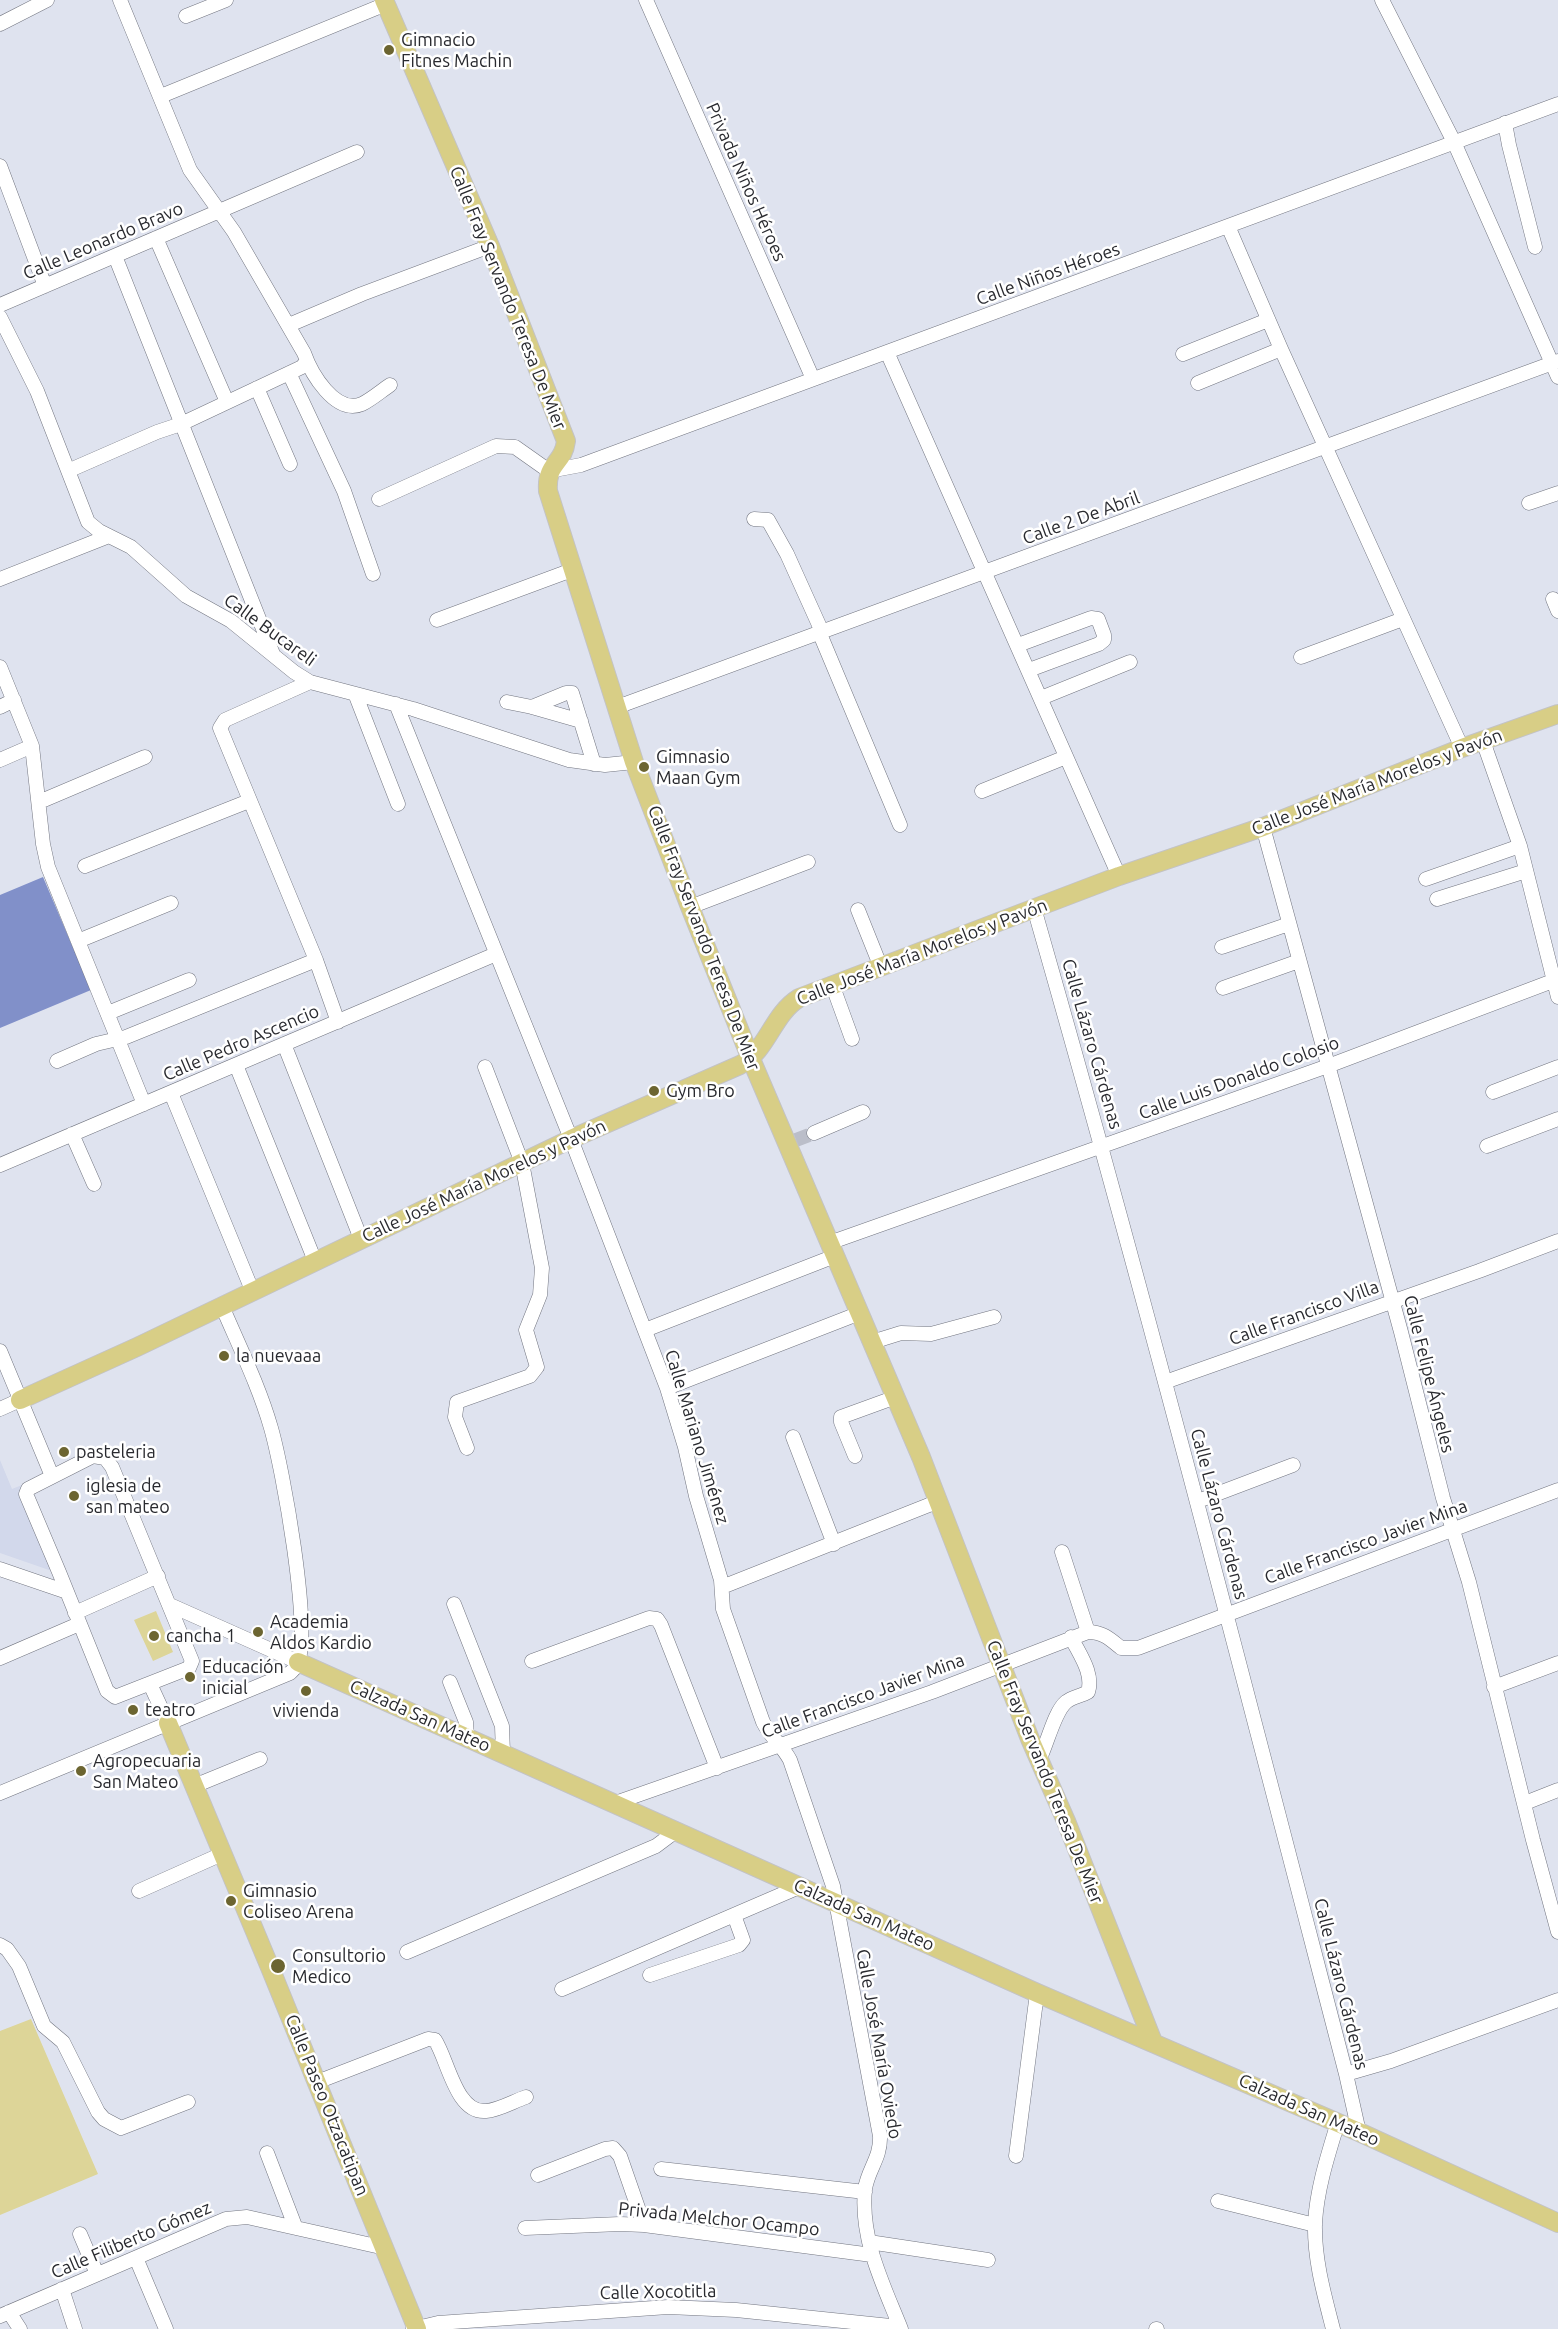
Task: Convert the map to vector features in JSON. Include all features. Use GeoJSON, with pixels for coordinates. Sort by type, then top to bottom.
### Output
{"type":"FeatureCollection","features":[{"type":"Feature","properties":{"kind":"main road","name":"Calle Fray Servando Teresa De Mier"},"geometry":{"type":"LineString","coordinates":[[385,2],[490,246],[566,441],[565,450],[549,471],[548,491],[634,762],[751,1059],[792,1142],[832,1250],[939,1501],[1039,1760],[1066,1821],[1153,2042]]}},
{"type":"Feature","properties":{"kind":"main road","name":"Calle José María Morelos y Pavón"},"geometry":{"type":"LineString","coordinates":[[20,1400],[109,1360],[571,1139],[751,1059],[784,1009],[799,998],[1119,876],[1263,827],[1462,748],[1558,714]]}},
{"type":"Feature","properties":{"kind":"main road","name":"Calzada San Mateo"},"geometry":{"type":"LineString","coordinates":[[298,1662],[1037,1993],[1338,2122],[1558,2223]]}},
{"type":"Feature","properties":{"kind":"main road","name":"Calle Paseo Otzacatipan"},"geometry":{"type":"LineString","coordinates":[[168,1723],[385,2248],[416,2329]]}},
{"type":"Feature","properties":{"kind":"street"},"geometry":{"type":"LineString","coordinates":[[0,24],[48,0]]}},
{"type":"Feature","properties":{"kind":"street"},"geometry":{"type":"LineString","coordinates":[[120,0],[190,170],[219,210],[289,326],[304,353],[306,362],[331,398],[348,406],[361,404],[390,385]]}},
{"type":"Feature","properties":{"kind":"street"},"geometry":{"type":"LineString","coordinates":[[186,16],[226,0]]}},
{"type":"Feature","properties":{"kind":"street","name":"Privada Niños Héroes"},"geometry":{"type":"LineString","coordinates":[[646,0],[813,379]]}},
{"type":"Feature","properties":{"kind":"street"},"geometry":{"type":"LineString","coordinates":[[1382,0],[1454,142],[1555,362],[1558,377]]}},
{"type":"Feature","properties":{"kind":"street"},"geometry":{"type":"LineString","coordinates":[[161,96],[385,2]]}},
{"type":"Feature","properties":{"kind":"street","name":"Calle Niños Héroes"},"geometry":{"type":"LineString","coordinates":[[549,471],[566,469],[606,457],[1558,104]]}},
{"type":"Feature","properties":{"kind":"street"},"geometry":{"type":"LineString","coordinates":[[1505,123],[1535,247]]}},
{"type":"Feature","properties":{"kind":"street","name":"Calle Leonardo Bravo"},"geometry":{"type":"LineString","coordinates":[[0,305],[357,152]]}},
{"type":"Feature","properties":{"kind":"street"},"geometry":{"type":"LineString","coordinates":[[0,166],[45,286]]}},
{"type":"Feature","properties":{"kind":"street"},"geometry":{"type":"LineString","coordinates":[[1228,226],[1324,447],[1462,748]]}},
{"type":"Feature","properties":{"kind":"street"},"geometry":{"type":"LineString","coordinates":[[156,238],[227,402]]}},
{"type":"Feature","properties":{"kind":"street"},"geometry":{"type":"LineString","coordinates":[[289,326],[362,294],[490,246]]}},
{"type":"Feature","properties":{"kind":"street"},"geometry":{"type":"LineString","coordinates":[[115,256],[273,656]]}},
{"type":"Feature","properties":{"kind":"street","name":"Calle Bucareli"},"geometry":{"type":"LineString","coordinates":[[0,318],[29,374],[70,470],[88,522],[131,547],[186,596],[231,621],[273,656],[310,682],[356,696],[396,704],[569,760],[605,765],[634,762]]}},
{"type":"Feature","properties":{"kind":"street"},"geometry":{"type":"LineString","coordinates":[[1183,354],[1268,320]]}},
{"type":"Feature","properties":{"kind":"street"},"geometry":{"type":"LineString","coordinates":[[1198,383],[1281,349]]}},
{"type":"Feature","properties":{"kind":"street"},"geometry":{"type":"LineString","coordinates":[[887,352],[1119,876]]}},
{"type":"Feature","properties":{"kind":"street"},"geometry":{"type":"LineString","coordinates":[[70,470],[181,424],[302,367],[306,362]]}},
{"type":"Feature","properties":{"kind":"street","name":"Calle 2 De Abril"},"geometry":{"type":"LineString","coordinates":[[617,707],[1555,362]]}},
{"type":"Feature","properties":{"kind":"street"},"geometry":{"type":"LineString","coordinates":[[289,373],[344,491],[373,574]]}},
{"type":"Feature","properties":{"kind":"street"},"geometry":{"type":"LineString","coordinates":[[257,388],[290,464]]}},
{"type":"Feature","properties":{"kind":"street"},"geometry":{"type":"LineString","coordinates":[[379,499],[496,446],[515,447],[549,471]]}},
{"type":"Feature","properties":{"kind":"street"},"geometry":{"type":"LineString","coordinates":[[1529,503],[1558,493]]}},
{"type":"Feature","properties":{"kind":"street"},"geometry":{"type":"LineString","coordinates":[[754,519],[768,520],[774,528],[819,625],[820,634],[900,825]]}},
{"type":"Feature","properties":{"kind":"street"},"geometry":{"type":"LineString","coordinates":[[0,579],[109,536]]}},
{"type":"Feature","properties":{"kind":"street"},"geometry":{"type":"LineString","coordinates":[[437,620],[572,570]]}},
{"type":"Feature","properties":{"kind":"street"},"geometry":{"type":"LineString","coordinates":[[1018,645],[1091,618],[1098,619],[1104,635],[1104,640],[1099,644],[1029,670]]}},
{"type":"Feature","properties":{"kind":"street"},"geometry":{"type":"LineString","coordinates":[[1301,657],[1403,619]]}},
{"type":"Feature","properties":{"kind":"street"},"geometry":{"type":"LineString","coordinates":[[1041,698],[1130,662]]}},
{"type":"Feature","properties":{"kind":"street"},"geometry":{"type":"LineString","coordinates":[[0,667],[32,746],[43,844],[48,867],[144,1104]]}},
{"type":"Feature","properties":{"kind":"street"},"geometry":{"type":"LineString","coordinates":[[310,682],[225,720],[221,725],[221,733],[316,960],[338,1022]]}},
{"type":"Feature","properties":{"kind":"street"},"geometry":{"type":"LineString","coordinates":[[532,707],[569,692],[574,697],[594,764]]}},
{"type":"Feature","properties":{"kind":"street"},"geometry":{"type":"LineString","coordinates":[[356,696],[398,804]]}},
{"type":"Feature","properties":{"kind":"street"},"geometry":{"type":"LineString","coordinates":[[0,707],[14,700]]}},
{"type":"Feature","properties":{"kind":"street"},"geometry":{"type":"LineString","coordinates":[[507,702],[581,721]]}},
{"type":"Feature","properties":{"kind":"street","name":"Calle Mariano Jiménez"},"geometry":{"type":"LineString","coordinates":[[396,704],[571,1139],[667,1388],[686,1447],[696,1496],[722,1587],[721,1603],[767,1730],[779,1745]]}},
{"type":"Feature","properties":{"kind":"street"},"geometry":{"type":"LineString","coordinates":[[1483,741],[1520,846],[1556,980],[1558,997]]}},
{"type":"Feature","properties":{"kind":"street"},"geometry":{"type":"LineString","coordinates":[[0,760],[32,746]]}},
{"type":"Feature","properties":{"kind":"street"},"geometry":{"type":"LineString","coordinates":[[39,802],[145,757]]}},
{"type":"Feature","properties":{"kind":"street"},"geometry":{"type":"LineString","coordinates":[[982,791],[1066,757]]}},
{"type":"Feature","properties":{"kind":"street"},"geometry":{"type":"LineString","coordinates":[[85,866],[249,801]]}},
{"type":"Feature","properties":{"kind":"street","name":"Calle Felipe Ángeles"},"geometry":{"type":"LineString","coordinates":[[1263,827],[1468,1582],[1525,1803],[1535,1851],[1558,1932]]}},
{"type":"Feature","properties":{"kind":"street"},"geometry":{"type":"LineString","coordinates":[[1426,879],[1520,846]]}},
{"type":"Feature","properties":{"kind":"street"},"geometry":{"type":"LineString","coordinates":[[690,907],[808,861]]}},
{"type":"Feature","properties":{"kind":"street"},"geometry":{"type":"LineString","coordinates":[[1437,899],[1526,871]]}},
{"type":"Feature","properties":{"kind":"street"},"geometry":{"type":"LineString","coordinates":[[78,941],[171,903]]}},
{"type":"Feature","properties":{"kind":"street","name":"Calle Lázaro Cárdenas"},"geometry":{"type":"LineString","coordinates":[[1034,908],[1102,1145],[1198,1502],[1359,2132]]}},
{"type":"Feature","properties":{"kind":"street"},"geometry":{"type":"LineString","coordinates":[[858,910],[880,966]]}},
{"type":"Feature","properties":{"kind":"street"},"geometry":{"type":"LineString","coordinates":[[1222,947],[1289,924]]}},
{"type":"Feature","properties":{"kind":"street","name":"Calle Pedro Ascencio"},"geometry":{"type":"LineString","coordinates":[[0,1165],[496,954]]}},
{"type":"Feature","properties":{"kind":"street"},"geometry":{"type":"LineString","coordinates":[[57,1061],[96,1044],[118,1040],[316,960]]}},
{"type":"Feature","properties":{"kind":"street"},"geometry":{"type":"LineString","coordinates":[[1223,988],[1299,961]]}},
{"type":"Feature","properties":{"kind":"street"},"geometry":{"type":"LineString","coordinates":[[108,1012],[189,980]]}},
{"type":"Feature","properties":{"kind":"street","name":"Calle Luis Donaldo Colosio"},"geometry":{"type":"LineString","coordinates":[[645,1330],[832,1250],[1102,1145],[1328,1066],[1556,980]]}},
{"type":"Feature","properties":{"kind":"street"},"geometry":{"type":"LineString","coordinates":[[832,984],[852,1039]]}},
{"type":"Feature","properties":{"kind":"street"},"geometry":{"type":"LineString","coordinates":[[285,1044],[361,1239]]}},
{"type":"Feature","properties":{"kind":"street"},"geometry":{"type":"LineString","coordinates":[[236,1065],[315,1261]]}},
{"type":"Feature","properties":{"kind":"street"},"geometry":{"type":"LineString","coordinates":[[1492,1092],[1558,1066]]}},
{"type":"Feature","properties":{"kind":"street"},"geometry":{"type":"LineString","coordinates":[[467,1448],[455,1417],[457,1402],[530,1376],[534,1374],[537,1367],[526,1330],[540,1295],[542,1268],[522,1163],[485,1067]]}},
{"type":"Feature","properties":{"kind":"street"},"geometry":{"type":"LineString","coordinates":[[171,1093],[252,1290]]}},
{"type":"Feature","properties":{"kind":"street"},"geometry":{"type":"LineString","coordinates":[[814,1133],[863,1112]]}},
{"type":"Feature","properties":{"kind":"street"},"geometry":{"type":"LineString","coordinates":[[1487,1146],[1558,1119]]}},
{"type":"Feature","properties":{"kind":"street"},"geometry":{"type":"LineString","coordinates":[[72,1134],[94,1184]]}},
{"type":"Feature","properties":{"kind":"street","name":"Calle Francisco Villa"},"geometry":{"type":"LineString","coordinates":[[1165,1382],[1558,1241]]}},
{"type":"Feature","properties":{"kind":"street"},"geometry":{"type":"LineString","coordinates":[[0,1793],[290,1673],[298,1662],[301,1628],[299,1597],[276,1447],[267,1414],[222,1306]]}},
{"type":"Feature","properties":{"kind":"street"},"geometry":{"type":"LineString","coordinates":[[667,1388],[860,1313]]}},
{"type":"Feature","properties":{"kind":"street"},"geometry":{"type":"LineString","coordinates":[[872,1342],[902,1333],[931,1334],[994,1317]]}},
{"type":"Feature","properties":{"kind":"street"},"geometry":{"type":"LineString","coordinates":[[0,1351],[52,1476]]}},
{"type":"Feature","properties":{"kind":"street"},"geometry":{"type":"LineString","coordinates":[[855,1456],[841,1420],[842,1417],[896,1397]]}},
{"type":"Feature","properties":{"kind":"street","name":"Calle José María Morelos y Pavón"},"geometry":{"type":"LineString","coordinates":[[0,1409],[20,1400]]}},
{"type":"Feature","properties":{"kind":"street"},"geometry":{"type":"LineString","coordinates":[[793,1437],[834,1544]]}},
{"type":"Feature","properties":{"kind":"street"},"geometry":{"type":"LineString","coordinates":[[93,1456],[101,1456],[109,1461],[158,1576],[192,1664],[189,1668],[118,1697],[109,1695],[26,1494],[28,1488],[93,1456]]}},
{"type":"Feature","properties":{"kind":"street"},"geometry":{"type":"LineString","coordinates":[[1198,1502],[1293,1465]]}},
{"type":"Feature","properties":{"kind":"street","name":"Calle Francisco Javier Mina"},"geometry":{"type":"LineString","coordinates":[[615,1803],[1002,1665],[1071,1637],[1088,1632],[1098,1632],[1121,1648],[1138,1648],[1558,1490]]}},
{"type":"Feature","properties":{"kind":"street"},"geometry":{"type":"LineString","coordinates":[[722,1587],[939,1501]]}},
{"type":"Feature","properties":{"kind":"street"},"geometry":{"type":"LineString","coordinates":[[1062,1552],[1088,1632]]}},
{"type":"Feature","properties":{"kind":"street"},"geometry":{"type":"LineString","coordinates":[[0,1569],[67,1592]]}},
{"type":"Feature","properties":{"kind":"street"},"geometry":{"type":"LineString","coordinates":[[0,1658],[158,1576]]}},
{"type":"Feature","properties":{"kind":"street"},"geometry":{"type":"LineString","coordinates":[[454,1604],[502,1726],[503,1753]]}},
{"type":"Feature","properties":{"kind":"street","name":"Calzada San Mateo"},"geometry":{"type":"LineString","coordinates":[[171,1605],[298,1662]]}},
{"type":"Feature","properties":{"kind":"street"},"geometry":{"type":"LineString","coordinates":[[532,1661],[648,1618],[657,1619],[717,1768]]}},
{"type":"Feature","properties":{"kind":"street"},"geometry":{"type":"LineString","coordinates":[[1039,1760],[1062,1708],[1069,1700],[1088,1692],[1090,1686],[1089,1674],[1071,1637]]}},
{"type":"Feature","properties":{"kind":"street"},"geometry":{"type":"LineString","coordinates":[[1494,1687],[1558,1663]]}},
{"type":"Feature","properties":{"kind":"street"},"geometry":{"type":"LineString","coordinates":[[450,1682],[466,1722],[467,1737]]}},
{"type":"Feature","properties":{"kind":"street","name":"Calle Paseo Otzacatipan"},"geometry":{"type":"LineString","coordinates":[[150,1684],[168,1723]]}},
{"type":"Feature","properties":{"kind":"street","name":"Calle José María Oviedo"},"geometry":{"type":"LineString","coordinates":[[779,1745],[790,1760],[829,1871],[836,1901],[880,2136],[879,2153],[865,2192],[870,2249],[900,2328]]}},
{"type":"Feature","properties":{"kind":"street"},"geometry":{"type":"LineString","coordinates":[[194,1786],[260,1759]]}},
{"type":"Feature","properties":{"kind":"street"},"geometry":{"type":"LineString","coordinates":[[1525,1803],[1558,1790]]}},
{"type":"Feature","properties":{"kind":"street"},"geometry":{"type":"LineString","coordinates":[[407,1952],[656,1846],[676,1831]]}},
{"type":"Feature","properties":{"kind":"street"},"geometry":{"type":"LineString","coordinates":[[140,1891],[222,1854]]}},
{"type":"Feature","properties":{"kind":"street"},"geometry":{"type":"LineString","coordinates":[[562,1989],[799,1887]]}},
{"type":"Feature","properties":{"kind":"street"},"geometry":{"type":"LineString","coordinates":[[650,1975],[739,1945],[742,1940],[734,1915]]}},
{"type":"Feature","properties":{"kind":"street"},"geometry":{"type":"LineString","coordinates":[[0,1945],[7,1949],[19,1966],[44,2026],[63,2042],[98,2112],[104,2119],[121,2128],[188,2102]]}},
{"type":"Feature","properties":{"kind":"street"},"geometry":{"type":"LineString","coordinates":[[1016,2156],[1037,1993]]}},
{"type":"Feature","properties":{"kind":"street"},"geometry":{"type":"LineString","coordinates":[[1346,2074],[1391,2061],[1558,2000]]}},
{"type":"Feature","properties":{"kind":"street"},"geometry":{"type":"LineString","coordinates":[[317,2082],[428,2039],[435,2040],[440,2048],[460,2095],[469,2107],[487,2111],[526,2097]]}},
{"type":"Feature","properties":{"kind":"street"},"geometry":{"type":"LineString","coordinates":[[1333,2329],[1318,2262],[1315,2225],[1318,2195],[1338,2122]]}},
{"type":"Feature","properties":{"kind":"street"},"geometry":{"type":"LineString","coordinates":[[538,2175],[613,2148],[620,2156],[644,2225]]}},
{"type":"Feature","properties":{"kind":"street"},"geometry":{"type":"LineString","coordinates":[[267,2153],[295,2226]]}},
{"type":"Feature","properties":{"kind":"street"},"geometry":{"type":"LineString","coordinates":[[661,2169],[865,2192]]}},
{"type":"Feature","properties":{"kind":"street"},"geometry":{"type":"LineString","coordinates":[[1218,2201],[1315,2225]]}},
{"type":"Feature","properties":{"kind":"street","name":"Calle Filiberto Gómez"},"geometry":{"type":"LineString","coordinates":[[5,2314],[226,2219],[248,2217],[385,2248]]}},
{"type":"Feature","properties":{"kind":"street","name":"Privada Melchor Ocampo"},"geometry":{"type":"LineString","coordinates":[[525,2228],[644,2225],[988,2260]]}},
{"type":"Feature","properties":{"kind":"street"},"geometry":{"type":"LineString","coordinates":[[80,2235],[97,2274]]}},
{"type":"Feature","properties":{"kind":"street"},"geometry":{"type":"LineString","coordinates":[[136,2258],[166,2329]]}},
{"type":"Feature","properties":{"kind":"street"},"geometry":{"type":"LineString","coordinates":[[62,2289],[75,2329]]}},
{"type":"Feature","properties":{"kind":"street","name":"Calle Xocotitla"},"geometry":{"type":"LineString","coordinates":[[416,2329],[438,2323],[493,2318],[668,2307],[736,2310],[900,2328]]}},
{"type":"Feature","properties":{"kind":"street"},"geometry":{"type":"LineString","coordinates":[[5,2314],[20,2329]]}},
{"type":"Feature","properties":{"kind":"shaded area"},"geometry":{"type":"Polygon","coordinates":[[[0,1460],[12,1489],[22,1485],[59,1565],[49,1570],[0,1553],[0,1460]]]}},
{"type":"Feature","properties":{"kind":"shaded area","name":"cancha 1"},"geometry":{"type":"Polygon","coordinates":[[[156,1611],[173,1652],[153,1661],[134,1620],[156,1611]]]}},
{"type":"Feature","properties":{"kind":"shaded area"},"geometry":{"type":"Polygon","coordinates":[[[31,2019],[98,2174],[0,2215],[0,2031],[31,2019]]]}},
{"type":"Feature","properties":{"kind":"water"},"geometry":{"type":"Polygon","coordinates":[[[43,877],[91,990],[0,1028],[0,895],[43,877]]]}},
{"type":"Feature","properties":{"kind":"tunnel"},"geometry":{"type":"LineString","coordinates":[[796,1140],[814,1133]]}},
{"type":"Feature","properties":{"kind":"place","name":"Gimnacio Fitnes Machin"},"geometry":{"type":"Point","coordinates":[389,50]}},
{"type":"Feature","properties":{"kind":"place","name":"Gimnasio Maan Gym"},"geometry":{"type":"Point","coordinates":[644,767]}},
{"type":"Feature","properties":{"kind":"place","name":"Gym Bro"},"geometry":{"type":"Point","coordinates":[654,1091]}},
{"type":"Feature","properties":{"kind":"place","name":"la nuevaaa"},"geometry":{"type":"Point","coordinates":[224,1356]}},
{"type":"Feature","properties":{"kind":"place","name":"pasteleria"},"geometry":{"type":"Point","coordinates":[64,1452]}},
{"type":"Feature","properties":{"kind":"place","name":"iglesia de san mateo"},"geometry":{"type":"Point","coordinates":[74,1496]}},
{"type":"Feature","properties":{"kind":"place","name":"Academia Aldos Kardio"},"geometry":{"type":"Point","coordinates":[258,1632]}},
{"type":"Feature","properties":{"kind":"place","name":"cancha 1"},"geometry":{"type":"Point","coordinates":[154,1636]}},
{"type":"Feature","properties":{"kind":"place","name":"Educación inicial"},"geometry":{"type":"Point","coordinates":[190,1677]}},
{"type":"Feature","properties":{"kind":"place","name":"vivienda"},"geometry":{"type":"Point","coordinates":[306,1691]}},
{"type":"Feature","properties":{"kind":"place","name":"teatro"},"geometry":{"type":"Point","coordinates":[133,1710]}},
{"type":"Feature","properties":{"kind":"place","name":"Agropecuaria San Mateo"},"geometry":{"type":"Point","coordinates":[81,1771]}},
{"type":"Feature","properties":{"kind":"place","name":"Gimnasio Coliseo Arena"},"geometry":{"type":"Point","coordinates":[231,1901]}},
{"type":"Feature","properties":{"kind":"place","name":"Consultorio Medico"},"geometry":{"type":"Point","coordinates":[278,1966]}}]}
